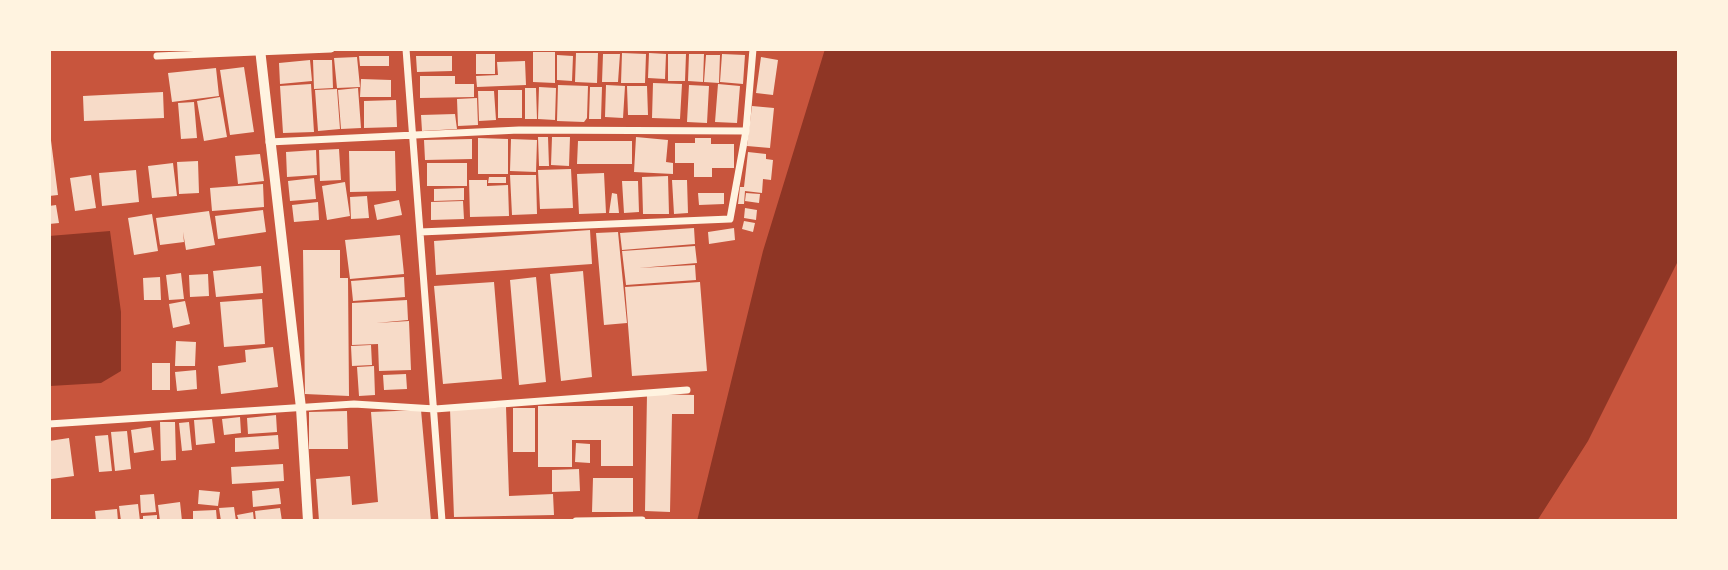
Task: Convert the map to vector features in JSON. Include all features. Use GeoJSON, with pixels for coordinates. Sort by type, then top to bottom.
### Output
{"type":"FeatureCollection","features":[{"type":"Feature","properties":{"kind":"main road"},"geometry":{"type":"LineString","coordinates":[[260,51],[301,408],[308,521]]}},
{"type":"Feature","properties":{"kind":"street"},"geometry":{"type":"LineString","coordinates":[[157,56],[331,49]]}},
{"type":"Feature","properties":{"kind":"street"},"geometry":{"type":"LineString","coordinates":[[406,49],[442,521]]}},
{"type":"Feature","properties":{"kind":"street"},"geometry":{"type":"LineString","coordinates":[[420,232],[730,219],[746,131],[753,49]]}},
{"type":"Feature","properties":{"kind":"street"},"geometry":{"type":"LineString","coordinates":[[269,142],[519,130],[746,131]]}},
{"type":"Feature","properties":{"kind":"street"},"geometry":{"type":"LineString","coordinates":[[49,424],[354,404],[435,409],[687,390]]}},
{"type":"Feature","properties":{"kind":"street"},"geometry":{"type":"LineString","coordinates":[[576,521],[642,520]]}},
{"type":"Feature","properties":{"kind":"shaded area"},"geometry":{"type":"Polygon","coordinates":[[[825,49],[1679,49],[1679,259],[1588,441],[1537,521],[697,521],[763,251],[825,49]]]}},
{"type":"Feature","properties":{"kind":"shaded area"},"geometry":{"type":"Polygon","coordinates":[[[110,231],[121,312],[121,371],[101,383],[50,386],[49,236],[110,231]]]}},
{"type":"Feature","properties":{"kind":"building"},"geometry":{"type":"Polygon","coordinates":[[[533,52],[555,52],[555,83],[533,82],[533,52]]]}},
{"type":"Feature","properties":{"kind":"building"},"geometry":{"type":"Polygon","coordinates":[[[576,53],[598,53],[597,83],[575,82],[576,53]]]}},
{"type":"Feature","properties":{"kind":"building"},"geometry":{"type":"Polygon","coordinates":[[[622,53],[646,54],[645,83],[621,83],[622,53]]]}},
{"type":"Feature","properties":{"kind":"building"},"geometry":{"type":"Polygon","coordinates":[[[649,53],[666,54],[665,79],[648,78],[649,53]]]}},
{"type":"Feature","properties":{"kind":"building"},"geometry":{"type":"Polygon","coordinates":[[[476,54],[495,54],[495,74],[476,74],[476,54]]]}},
{"type":"Feature","properties":{"kind":"building"},"geometry":{"type":"Polygon","coordinates":[[[603,54],[620,54],[618,82],[602,82],[603,54]]]}},
{"type":"Feature","properties":{"kind":"building"},"geometry":{"type":"Polygon","coordinates":[[[668,54],[686,54],[685,81],[668,81],[668,54]]]}},
{"type":"Feature","properties":{"kind":"building"},"geometry":{"type":"Polygon","coordinates":[[[689,54],[704,54],[703,82],[688,81],[689,54]]]}},
{"type":"Feature","properties":{"kind":"building"},"geometry":{"type":"Polygon","coordinates":[[[722,54],[745,55],[743,84],[720,82],[722,54]]]}},
{"type":"Feature","properties":{"kind":"building"},"geometry":{"type":"Polygon","coordinates":[[[557,55],[573,56],[572,81],[557,80],[557,55]]]}},
{"type":"Feature","properties":{"kind":"building"},"geometry":{"type":"Polygon","coordinates":[[[706,55],[720,55],[719,83],[704,82],[706,55]]]}},
{"type":"Feature","properties":{"kind":"building"},"geometry":{"type":"Polygon","coordinates":[[[359,56],[389,56],[389,66],[360,66],[359,56]]]}},
{"type":"Feature","properties":{"kind":"building"},"geometry":{"type":"Polygon","coordinates":[[[416,56],[452,56],[452,71],[417,72],[416,56]]]}},
{"type":"Feature","properties":{"kind":"building"},"geometry":{"type":"Polygon","coordinates":[[[357,57],[360,87],[337,88],[334,58],[357,57]]]}},
{"type":"Feature","properties":{"kind":"building"},"geometry":{"type":"Polygon","coordinates":[[[761,57],[778,60],[773,95],[756,93],[761,57]]]}},
{"type":"Feature","properties":{"kind":"building"},"geometry":{"type":"Polygon","coordinates":[[[310,60],[312,81],[280,84],[279,63],[310,60]]]}},
{"type":"Feature","properties":{"kind":"building"},"geometry":{"type":"Polygon","coordinates":[[[313,60],[332,60],[333,88],[314,89],[313,60]]]}},
{"type":"Feature","properties":{"kind":"building"},"geometry":{"type":"Polygon","coordinates":[[[525,61],[526,85],[477,87],[476,76],[498,75],[497,62],[525,61]]]}},
{"type":"Feature","properties":{"kind":"building"},"geometry":{"type":"Polygon","coordinates":[[[244,67],[254,132],[230,135],[220,70],[244,67]]]}},
{"type":"Feature","properties":{"kind":"building"},"geometry":{"type":"Polygon","coordinates":[[[216,68],[219,96],[172,102],[168,73],[216,68]]]}},
{"type":"Feature","properties":{"kind":"building"},"geometry":{"type":"Polygon","coordinates":[[[420,76],[455,76],[455,84],[474,84],[474,97],[420,98],[420,76]]]}},
{"type":"Feature","properties":{"kind":"building"},"geometry":{"type":"Polygon","coordinates":[[[361,79],[391,80],[391,97],[360,97],[361,79]]]}},
{"type":"Feature","properties":{"kind":"building"},"geometry":{"type":"Polygon","coordinates":[[[653,83],[682,84],[680,119],[652,118],[653,83]]]}},
{"type":"Feature","properties":{"kind":"building"},"geometry":{"type":"Polygon","coordinates":[[[311,84],[314,132],[283,133],[280,86],[311,84]]]}},
{"type":"Feature","properties":{"kind":"building"},"geometry":{"type":"Polygon","coordinates":[[[718,84],[740,86],[737,123],[715,122],[718,84]]]}},
{"type":"Feature","properties":{"kind":"building"},"geometry":{"type":"Polygon","coordinates":[[[558,85],[588,86],[587,118],[584,122],[557,121],[558,85]]]}},
{"type":"Feature","properties":{"kind":"building"},"geometry":{"type":"Polygon","coordinates":[[[606,85],[625,86],[623,118],[605,117],[606,85]]]}},
{"type":"Feature","properties":{"kind":"building"},"geometry":{"type":"Polygon","coordinates":[[[689,85],[709,86],[707,123],[687,122],[689,85]]]}},
{"type":"Feature","properties":{"kind":"building"},"geometry":{"type":"Polygon","coordinates":[[[627,86],[647,86],[648,115],[628,115],[627,86]]]}},
{"type":"Feature","properties":{"kind":"building"},"geometry":{"type":"Polygon","coordinates":[[[539,87],[556,88],[555,120],[538,119],[539,87]]]}},
{"type":"Feature","properties":{"kind":"building"},"geometry":{"type":"Polygon","coordinates":[[[590,87],[602,87],[601,119],[589,119],[590,87]]]}},
{"type":"Feature","properties":{"kind":"building"},"geometry":{"type":"Polygon","coordinates":[[[358,88],[361,128],[341,129],[338,90],[358,88]]]}},
{"type":"Feature","properties":{"kind":"building"},"geometry":{"type":"Polygon","coordinates":[[[525,88],[536,88],[537,119],[525,119],[525,88]]]}},
{"type":"Feature","properties":{"kind":"building"},"geometry":{"type":"Polygon","coordinates":[[[337,89],[340,129],[318,131],[315,90],[337,89]]]}},
{"type":"Feature","properties":{"kind":"building"},"geometry":{"type":"Polygon","coordinates":[[[498,90],[522,90],[522,118],[498,118],[498,90]]]}},
{"type":"Feature","properties":{"kind":"building"},"geometry":{"type":"Polygon","coordinates":[[[478,91],[494,91],[496,120],[479,121],[478,91]]]}},
{"type":"Feature","properties":{"kind":"building"},"geometry":{"type":"Polygon","coordinates":[[[163,92],[164,118],[84,121],[83,96],[163,92]]]}},
{"type":"Feature","properties":{"kind":"building"},"geometry":{"type":"Polygon","coordinates":[[[220,97],[227,137],[204,141],[197,101],[220,97]]]}},
{"type":"Feature","properties":{"kind":"building"},"geometry":{"type":"Polygon","coordinates":[[[477,98],[478,125],[458,126],[457,99],[477,98]]]}},
{"type":"Feature","properties":{"kind":"building"},"geometry":{"type":"Polygon","coordinates":[[[396,100],[397,127],[364,128],[364,101],[396,100]]]}},
{"type":"Feature","properties":{"kind":"building"},"geometry":{"type":"Polygon","coordinates":[[[194,102],[197,138],[181,139],[178,103],[194,102]]]}},
{"type":"Feature","properties":{"kind":"building"},"geometry":{"type":"Polygon","coordinates":[[[752,106],[774,108],[770,148],[747,146],[752,106]]]}},
{"type":"Feature","properties":{"kind":"building"},"geometry":{"type":"Polygon","coordinates":[[[455,114],[457,129],[422,131],[421,115],[455,114]]]}},
{"type":"Feature","properties":{"kind":"building"},"geometry":{"type":"Polygon","coordinates":[[[49,125],[58,195],[49,196],[49,125]]]}},
{"type":"Feature","properties":{"kind":"building"},"geometry":{"type":"Polygon","coordinates":[[[538,137],[548,137],[549,166],[539,166],[538,137]]]}},
{"type":"Feature","properties":{"kind":"building"},"geometry":{"type":"Polygon","coordinates":[[[552,137],[570,137],[569,166],[551,165],[552,137]]]}},
{"type":"Feature","properties":{"kind":"building"},"geometry":{"type":"Polygon","coordinates":[[[636,137],[668,140],[666,162],[673,163],[673,174],[634,172],[636,137]]]}},
{"type":"Feature","properties":{"kind":"building"},"geometry":{"type":"Polygon","coordinates":[[[478,138],[508,139],[508,174],[478,174],[478,138]]]}},
{"type":"Feature","properties":{"kind":"building"},"geometry":{"type":"Polygon","coordinates":[[[695,138],[711,138],[711,144],[734,144],[734,168],[712,168],[712,177],[694,177],[694,163],[675,163],[675,143],[695,143],[695,138]]]}},
{"type":"Feature","properties":{"kind":"building"},"geometry":{"type":"Polygon","coordinates":[[[472,139],[472,159],[425,160],[424,140],[472,139]]]}},
{"type":"Feature","properties":{"kind":"building"},"geometry":{"type":"Polygon","coordinates":[[[511,139],[537,140],[536,172],[510,171],[511,139]]]}},
{"type":"Feature","properties":{"kind":"building"},"geometry":{"type":"Polygon","coordinates":[[[578,141],[632,141],[632,164],[577,164],[578,141]]]}},
{"type":"Feature","properties":{"kind":"building"},"geometry":{"type":"Polygon","coordinates":[[[339,149],[341,180],[320,181],[319,150],[339,149]]]}},
{"type":"Feature","properties":{"kind":"building"},"geometry":{"type":"Polygon","coordinates":[[[316,150],[317,175],[287,177],[286,152],[316,150]]]}},
{"type":"Feature","properties":{"kind":"building"},"geometry":{"type":"Polygon","coordinates":[[[349,151],[395,151],[396,191],[350,192],[349,151]]]}},
{"type":"Feature","properties":{"kind":"building"},"geometry":{"type":"Polygon","coordinates":[[[748,152],[766,154],[766,159],[773,160],[771,180],[763,179],[762,193],[745,191],[744,204],[738,204],[740,187],[744,187],[748,152]]]}},
{"type":"Feature","properties":{"kind":"building"},"geometry":{"type":"Polygon","coordinates":[[[260,154],[264,181],[238,184],[235,156],[260,154]]]}},
{"type":"Feature","properties":{"kind":"building"},"geometry":{"type":"Polygon","coordinates":[[[198,161],[199,193],[179,194],[177,162],[198,161]]]}},
{"type":"Feature","properties":{"kind":"building"},"geometry":{"type":"Polygon","coordinates":[[[173,163],[177,196],[152,198],[148,166],[173,163]]]}},
{"type":"Feature","properties":{"kind":"building"},"geometry":{"type":"Polygon","coordinates":[[[427,163],[467,163],[467,186],[427,186],[427,163]]]}},
{"type":"Feature","properties":{"kind":"building"},"geometry":{"type":"Polygon","coordinates":[[[571,169],[573,208],[540,209],[538,170],[571,169]]]}},
{"type":"Feature","properties":{"kind":"building"},"geometry":{"type":"Polygon","coordinates":[[[136,170],[139,202],[102,206],[99,173],[136,170]]]}},
{"type":"Feature","properties":{"kind":"building"},"geometry":{"type":"Polygon","coordinates":[[[604,173],[606,213],[579,214],[577,174],[604,173]]]}},
{"type":"Feature","properties":{"kind":"building"},"geometry":{"type":"Polygon","coordinates":[[[91,175],[96,208],[75,211],[70,178],[91,175]]]}},
{"type":"Feature","properties":{"kind":"building"},"geometry":{"type":"Polygon","coordinates":[[[510,175],[536,175],[537,214],[512,215],[510,175]]]}},
{"type":"Feature","properties":{"kind":"building"},"geometry":{"type":"Polygon","coordinates":[[[668,176],[669,214],[643,214],[642,177],[668,176]]]}},
{"type":"Feature","properties":{"kind":"building"},"geometry":{"type":"Polygon","coordinates":[[[489,177],[506,177],[506,183],[488,183],[489,177]]]}},
{"type":"Feature","properties":{"kind":"building"},"geometry":{"type":"Polygon","coordinates":[[[314,178],[316,199],[290,201],[288,181],[314,178]]]}},
{"type":"Feature","properties":{"kind":"building"},"geometry":{"type":"Polygon","coordinates":[[[469,180],[487,180],[487,186],[508,185],[509,216],[470,217],[469,180]]]}},
{"type":"Feature","properties":{"kind":"building"},"geometry":{"type":"Polygon","coordinates":[[[672,180],[687,180],[688,213],[674,214],[672,180]]]}},
{"type":"Feature","properties":{"kind":"building"},"geometry":{"type":"Polygon","coordinates":[[[622,181],[638,181],[639,212],[624,213],[622,181]]]}},
{"type":"Feature","properties":{"kind":"building"},"geometry":{"type":"Polygon","coordinates":[[[345,182],[350,216],[327,220],[322,186],[345,182]]]}},
{"type":"Feature","properties":{"kind":"building"},"geometry":{"type":"Polygon","coordinates":[[[263,184],[264,207],[212,211],[210,188],[263,184]]]}},
{"type":"Feature","properties":{"kind":"building"},"geometry":{"type":"Polygon","coordinates":[[[464,188],[464,200],[434,201],[434,189],[464,188]]]}},
{"type":"Feature","properties":{"kind":"building"},"geometry":{"type":"Polygon","coordinates":[[[612,193],[617,194],[619,213],[609,213],[612,193]]]}},
{"type":"Feature","properties":{"kind":"building"},"geometry":{"type":"Polygon","coordinates":[[[698,193],[724,193],[724,204],[699,205],[698,193]]]}},
{"type":"Feature","properties":{"kind":"building"},"geometry":{"type":"Polygon","coordinates":[[[746,193],[760,194],[759,203],[745,201],[746,193]]]}},
{"type":"Feature","properties":{"kind":"building"},"geometry":{"type":"Polygon","coordinates":[[[367,196],[369,218],[351,219],[350,197],[367,196]]]}},
{"type":"Feature","properties":{"kind":"building"},"geometry":{"type":"Polygon","coordinates":[[[399,200],[402,215],[377,220],[374,205],[399,200]]]}},
{"type":"Feature","properties":{"kind":"building"},"geometry":{"type":"Polygon","coordinates":[[[463,201],[464,219],[431,220],[431,202],[463,201]]]}},
{"type":"Feature","properties":{"kind":"building"},"geometry":{"type":"Polygon","coordinates":[[[318,202],[319,220],[294,222],[292,205],[318,202]]]}},
{"type":"Feature","properties":{"kind":"building"},"geometry":{"type":"Polygon","coordinates":[[[56,205],[59,223],[49,224],[49,206],[56,205]]]}},
{"type":"Feature","properties":{"kind":"building"},"geometry":{"type":"Polygon","coordinates":[[[745,208],[757,210],[756,220],[744,218],[745,208]]]}},
{"type":"Feature","properties":{"kind":"building"},"geometry":{"type":"Polygon","coordinates":[[[263,210],[266,232],[218,239],[215,216],[263,210]]]}},
{"type":"Feature","properties":{"kind":"building"},"geometry":{"type":"Polygon","coordinates":[[[209,211],[215,245],[186,250],[183,232],[184,242],[160,245],[156,218],[209,211]]]}},
{"type":"Feature","properties":{"kind":"building"},"geometry":{"type":"Polygon","coordinates":[[[152,214],[158,251],[134,255],[128,218],[152,214]]]}},
{"type":"Feature","properties":{"kind":"building"},"geometry":{"type":"Polygon","coordinates":[[[744,221],[755,223],[753,232],[742,229],[744,221]]]}},
{"type":"Feature","properties":{"kind":"building"},"geometry":{"type":"Polygon","coordinates":[[[694,228],[695,244],[622,250],[620,233],[694,228]]]}},
{"type":"Feature","properties":{"kind":"building"},"geometry":{"type":"Polygon","coordinates":[[[734,228],[735,240],[709,244],[708,232],[734,228]]]}},
{"type":"Feature","properties":{"kind":"building"},"geometry":{"type":"Polygon","coordinates":[[[590,230],[592,264],[436,275],[434,241],[590,230]]]}},
{"type":"Feature","properties":{"kind":"building"},"geometry":{"type":"Polygon","coordinates":[[[618,232],[627,323],[604,325],[596,233],[618,232]]]}},
{"type":"Feature","properties":{"kind":"building"},"geometry":{"type":"Polygon","coordinates":[[[400,235],[404,274],[350,279],[345,240],[400,235]]]}},
{"type":"Feature","properties":{"kind":"building"},"geometry":{"type":"Polygon","coordinates":[[[695,246],[697,263],[639,268],[695,265],[696,280],[626,285],[622,251],[695,246]]]}},
{"type":"Feature","properties":{"kind":"building"},"geometry":{"type":"Polygon","coordinates":[[[303,250],[340,250],[340,278],[348,278],[349,396],[305,394],[303,250]]]}},
{"type":"Feature","properties":{"kind":"building"},"geometry":{"type":"Polygon","coordinates":[[[261,266],[263,293],[216,297],[213,271],[261,266]]]}},
{"type":"Feature","properties":{"kind":"building"},"geometry":{"type":"Polygon","coordinates":[[[583,271],[592,377],[561,381],[550,274],[583,271]]]}},
{"type":"Feature","properties":{"kind":"building"},"geometry":{"type":"Polygon","coordinates":[[[181,273],[184,299],[169,300],[166,275],[181,273]]]}},
{"type":"Feature","properties":{"kind":"building"},"geometry":{"type":"Polygon","coordinates":[[[208,274],[209,296],[190,297],[189,275],[208,274]]]}},
{"type":"Feature","properties":{"kind":"building"},"geometry":{"type":"Polygon","coordinates":[[[160,277],[161,300],[144,300],[143,278],[160,277]]]}},
{"type":"Feature","properties":{"kind":"building"},"geometry":{"type":"Polygon","coordinates":[[[404,277],[405,297],[353,301],[351,281],[404,277]]]}},
{"type":"Feature","properties":{"kind":"building"},"geometry":{"type":"Polygon","coordinates":[[[536,277],[546,382],[519,385],[510,280],[536,277]]]}},
{"type":"Feature","properties":{"kind":"building"},"geometry":{"type":"Polygon","coordinates":[[[494,282],[502,379],[443,384],[434,286],[494,282]]]}},
{"type":"Feature","properties":{"kind":"building"},"geometry":{"type":"Polygon","coordinates":[[[700,282],[707,371],[632,376],[625,287],[700,282]]]}},
{"type":"Feature","properties":{"kind":"building"},"geometry":{"type":"Polygon","coordinates":[[[262,299],[265,344],[224,347],[220,302],[262,299]]]}},
{"type":"Feature","properties":{"kind":"building"},"geometry":{"type":"Polygon","coordinates":[[[407,300],[408,320],[376,323],[409,321],[411,370],[379,371],[378,344],[352,345],[352,303],[407,300]]]}},
{"type":"Feature","properties":{"kind":"building"},"geometry":{"type":"Polygon","coordinates":[[[185,301],[190,324],[173,328],[169,304],[185,301]]]}},
{"type":"Feature","properties":{"kind":"building"},"geometry":{"type":"Polygon","coordinates":[[[176,341],[196,342],[195,366],[175,366],[176,341]]]}},
{"type":"Feature","properties":{"kind":"building"},"geometry":{"type":"Polygon","coordinates":[[[371,345],[372,365],[352,366],[351,346],[371,345]]]}},
{"type":"Feature","properties":{"kind":"building"},"geometry":{"type":"Polygon","coordinates":[[[273,347],[278,387],[221,394],[218,366],[246,362],[245,350],[273,347]]]}},
{"type":"Feature","properties":{"kind":"building"},"geometry":{"type":"Polygon","coordinates":[[[152,363],[170,363],[170,390],[152,390],[152,363]]]}},
{"type":"Feature","properties":{"kind":"building"},"geometry":{"type":"Polygon","coordinates":[[[374,366],[375,395],[359,396],[357,367],[374,366]]]}},
{"type":"Feature","properties":{"kind":"building"},"geometry":{"type":"Polygon","coordinates":[[[196,370],[197,389],[177,391],[175,372],[196,370]]]}},
{"type":"Feature","properties":{"kind":"building"},"geometry":{"type":"Polygon","coordinates":[[[406,374],[407,389],[384,390],[383,375],[406,374]]]}},
{"type":"Feature","properties":{"kind":"building"},"geometry":{"type":"Polygon","coordinates":[[[647,394],[694,395],[694,414],[672,414],[670,512],[645,511],[647,394]]]}},
{"type":"Feature","properties":{"kind":"building"},"geometry":{"type":"Polygon","coordinates":[[[538,406],[633,406],[633,466],[601,466],[601,440],[572,440],[572,467],[538,467],[538,406]]]}},
{"type":"Feature","properties":{"kind":"building"},"geometry":{"type":"Polygon","coordinates":[[[506,407],[509,496],[553,494],[554,515],[454,517],[450,409],[506,407]]]}},
{"type":"Feature","properties":{"kind":"building"},"geometry":{"type":"Polygon","coordinates":[[[513,408],[535,408],[535,452],[513,452],[513,408]]]}},
{"type":"Feature","properties":{"kind":"building"},"geometry":{"type":"Polygon","coordinates":[[[421,410],[431,521],[319,521],[316,479],[350,476],[352,505],[378,502],[371,412],[421,410]]]}},
{"type":"Feature","properties":{"kind":"building"},"geometry":{"type":"Polygon","coordinates":[[[347,411],[348,449],[309,449],[309,412],[347,411]]]}},
{"type":"Feature","properties":{"kind":"building"},"geometry":{"type":"Polygon","coordinates":[[[276,415],[277,432],[248,434],[247,418],[276,415]]]}},
{"type":"Feature","properties":{"kind":"building"},"geometry":{"type":"Polygon","coordinates":[[[240,417],[241,433],[224,435],[222,419],[240,417]]]}},
{"type":"Feature","properties":{"kind":"building"},"geometry":{"type":"Polygon","coordinates":[[[212,419],[215,443],[196,445],[194,420],[212,419]]]}},
{"type":"Feature","properties":{"kind":"building"},"geometry":{"type":"Polygon","coordinates":[[[160,422],[175,422],[176,460],[161,461],[160,422]]]}},
{"type":"Feature","properties":{"kind":"building"},"geometry":{"type":"Polygon","coordinates":[[[189,422],[192,450],[182,451],[179,423],[189,422]]]}},
{"type":"Feature","properties":{"kind":"building"},"geometry":{"type":"Polygon","coordinates":[[[151,427],[154,450],[134,453],[131,430],[151,427]]]}},
{"type":"Feature","properties":{"kind":"building"},"geometry":{"type":"Polygon","coordinates":[[[127,431],[131,469],[115,471],[111,432],[127,431]]]}},
{"type":"Feature","properties":{"kind":"building"},"geometry":{"type":"Polygon","coordinates":[[[108,435],[112,471],[99,472],[95,436],[108,435]]]}},
{"type":"Feature","properties":{"kind":"building"},"geometry":{"type":"Polygon","coordinates":[[[278,435],[279,449],[235,452],[235,438],[278,435]]]}},
{"type":"Feature","properties":{"kind":"building"},"geometry":{"type":"Polygon","coordinates":[[[69,438],[74,476],[51,479],[49,441],[69,438]]]}},
{"type":"Feature","properties":{"kind":"building"},"geometry":{"type":"Polygon","coordinates":[[[576,443],[590,444],[590,463],[575,462],[576,443]]]}},
{"type":"Feature","properties":{"kind":"building"},"geometry":{"type":"Polygon","coordinates":[[[283,464],[284,481],[232,484],[231,467],[283,464]]]}},
{"type":"Feature","properties":{"kind":"building"},"geometry":{"type":"Polygon","coordinates":[[[579,469],[580,491],[552,492],[552,470],[579,469]]]}},
{"type":"Feature","properties":{"kind":"building"},"geometry":{"type":"Polygon","coordinates":[[[593,478],[633,478],[633,512],[592,512],[593,478]]]}},
{"type":"Feature","properties":{"kind":"building"},"geometry":{"type":"Polygon","coordinates":[[[279,488],[281,504],[253,507],[252,491],[279,488]]]}},
{"type":"Feature","properties":{"kind":"building"},"geometry":{"type":"Polygon","coordinates":[[[199,490],[220,492],[218,506],[198,504],[199,490]]]}},
{"type":"Feature","properties":{"kind":"building"},"geometry":{"type":"Polygon","coordinates":[[[154,494],[156,512],[141,513],[140,495],[154,494]]]}},
{"type":"Feature","properties":{"kind":"building"},"geometry":{"type":"Polygon","coordinates":[[[180,502],[182,521],[160,521],[158,505],[180,502]]]}},
{"type":"Feature","properties":{"kind":"building"},"geometry":{"type":"Polygon","coordinates":[[[138,504],[140,521],[121,521],[119,506],[138,504]]]}},
{"type":"Feature","properties":{"kind":"building"},"geometry":{"type":"Polygon","coordinates":[[[234,507],[236,521],[221,521],[219,508],[234,507]]]}},
{"type":"Feature","properties":{"kind":"building"},"geometry":{"type":"Polygon","coordinates":[[[280,508],[282,521],[256,521],[255,511],[280,508]]]}},
{"type":"Feature","properties":{"kind":"building"},"geometry":{"type":"Polygon","coordinates":[[[117,509],[118,521],[96,521],[95,511],[117,509]]]}},
{"type":"Feature","properties":{"kind":"building"},"geometry":{"type":"Polygon","coordinates":[[[216,510],[217,521],[193,521],[193,511],[216,510]]]}},
{"type":"Feature","properties":{"kind":"building"},"geometry":{"type":"Polygon","coordinates":[[[253,512],[254,521],[239,521],[237,515],[253,512]]]}},
{"type":"Feature","properties":{"kind":"building"},"geometry":{"type":"Polygon","coordinates":[[[157,515],[157,521],[143,521],[143,516],[157,515]]]}}]}
